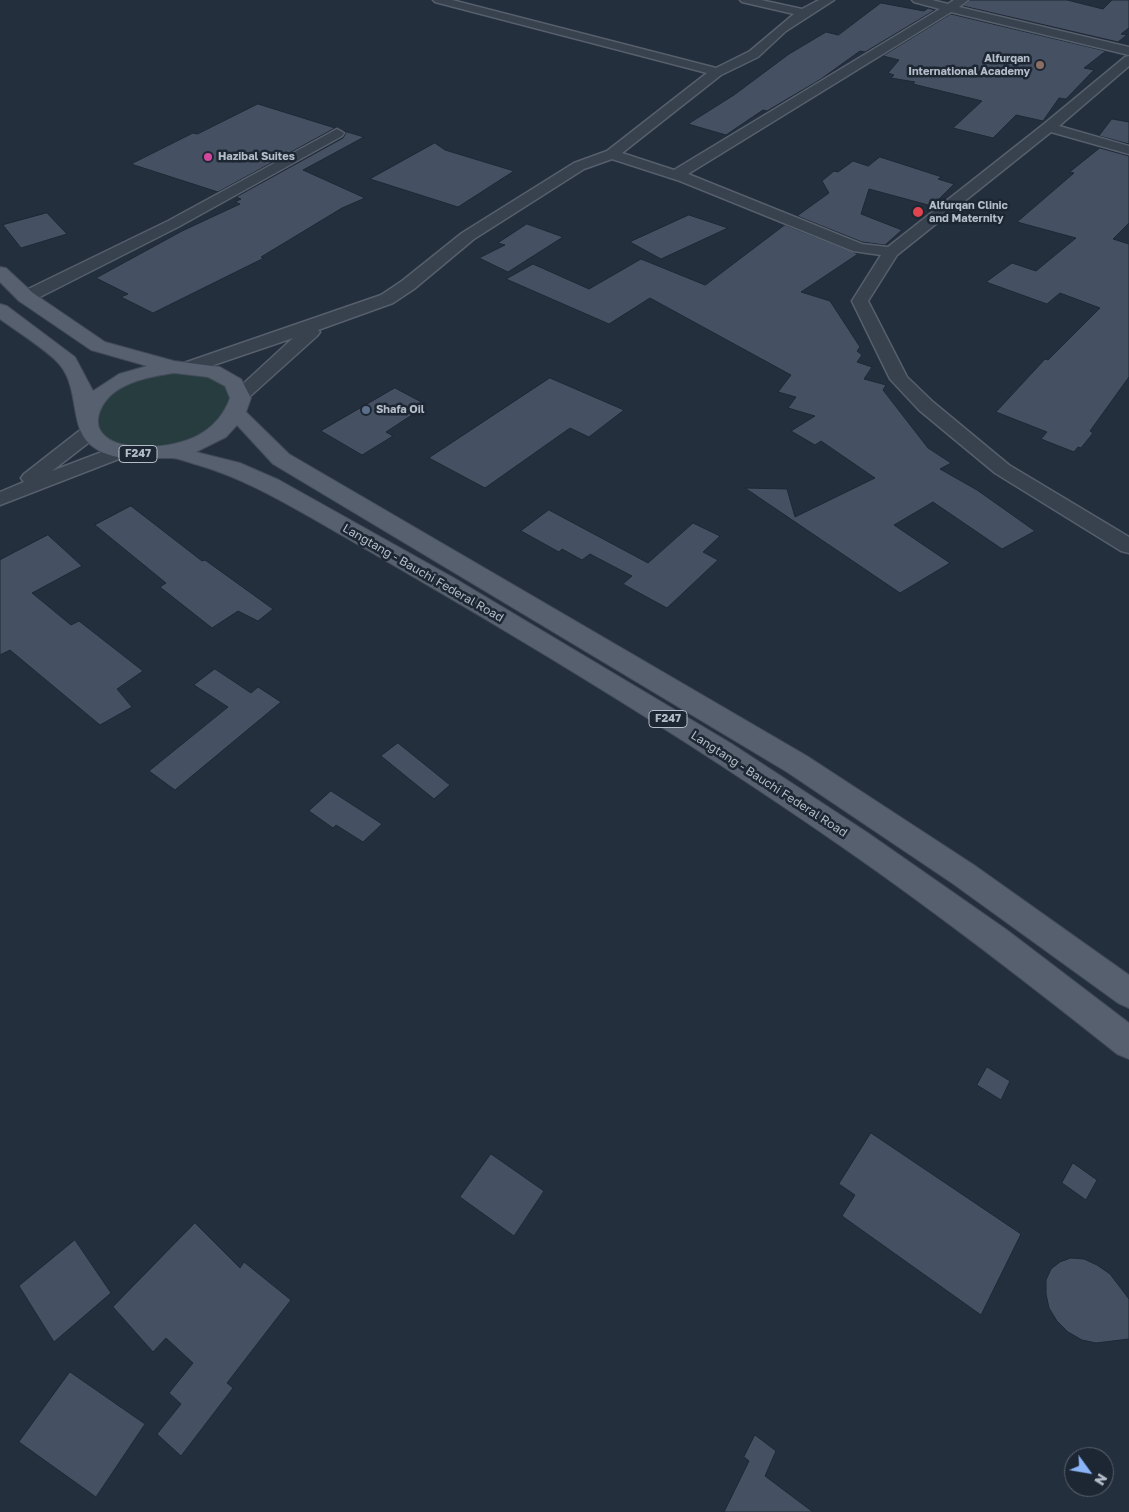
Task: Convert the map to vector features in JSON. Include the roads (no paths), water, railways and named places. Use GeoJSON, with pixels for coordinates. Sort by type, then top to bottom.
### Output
{"type":"FeatureCollection","features":[{"type":"Feature","properties":{"kind":"main road","name":"F247"},"geometry":{"type":"LineString","coordinates":[[0,272],[26,296],[98,346],[118,353],[182,367],[211,371],[228,379],[236,386],[239,404],[220,433],[190,447],[173,452],[138,454],[122,452],[108,447],[97,440],[89,423],[101,394],[126,378],[157,369],[182,367]]}},
{"type":"Feature","properties":{"kind":"main road"},"geometry":{"type":"LineString","coordinates":[[0,310],[68,361],[81,385],[89,423]]}},
{"type":"Feature","properties":{"kind":"main road","name":"Langtang - Bauchi Federal Road"},"geometry":{"type":"LineString","coordinates":[[239,404],[281,459],[797,764],[963,874],[1129,993]]}},
{"type":"Feature","properties":{"kind":"main road","name":"Langtang - Bauchi Federal Road"},"geometry":{"type":"LineString","coordinates":[[173,452],[232,468],[272,485],[445,584],[722,752],[858,842],[988,934],[1129,1043]]}},
{"type":"Feature","properties":{"kind":"street"},"geometry":{"type":"LineString","coordinates":[[439,0],[717,72]]}},
{"type":"Feature","properties":{"kind":"street"},"geometry":{"type":"LineString","coordinates":[[746,0],[802,14]]}},
{"type":"Feature","properties":{"kind":"street"},"geometry":{"type":"LineString","coordinates":[[182,367],[322,322],[387,298],[408,285],[468,236],[579,166],[612,154],[717,72],[754,54],[782,28],[802,14],[828,0]]}},
{"type":"Feature","properties":{"kind":"street"},"geometry":{"type":"LineString","coordinates":[[918,0],[1129,50]]}},
{"type":"Feature","properties":{"kind":"street"},"geometry":{"type":"LineString","coordinates":[[676,175],[962,0]]}},
{"type":"Feature","properties":{"kind":"street"},"geometry":{"type":"LineString","coordinates":[[1129,60],[1049,127],[890,252],[860,301],[899,379],[926,406],[1002,469],[1129,546]]}},
{"type":"Feature","properties":{"kind":"street"},"geometry":{"type":"LineString","coordinates":[[1049,127],[1129,150]]}},
{"type":"Feature","properties":{"kind":"street"},"geometry":{"type":"LineString","coordinates":[[26,296],[173,224],[337,132]]}},
{"type":"Feature","properties":{"kind":"street"},"geometry":{"type":"LineString","coordinates":[[612,154],[676,175],[859,248],[890,252]]}},
{"type":"Feature","properties":{"kind":"street"},"geometry":{"type":"LineString","coordinates":[[239,404],[322,322]]}},
{"type":"Feature","properties":{"kind":"street"},"geometry":{"type":"LineString","coordinates":[[4,497],[89,423]]}},
{"type":"Feature","properties":{"kind":"street"},"geometry":{"type":"LineString","coordinates":[[4,497],[122,452]]}},
{"type":"Feature","properties":{"kind":"place","name":"Alfurqan International Academy"},"geometry":{"type":"Point","coordinates":[1040,65]}},
{"type":"Feature","properties":{"kind":"place","name":"Hazibal Suites"},"geometry":{"type":"Point","coordinates":[208,157]}},
{"type":"Feature","properties":{"kind":"place","name":"Alfurqan Clinic and Maternity"},"geometry":{"type":"Point","coordinates":[918,212]}},
{"type":"Feature","properties":{"kind":"place","name":"Shafa Oil"},"geometry":{"type":"Point","coordinates":[366,410]}}]}
